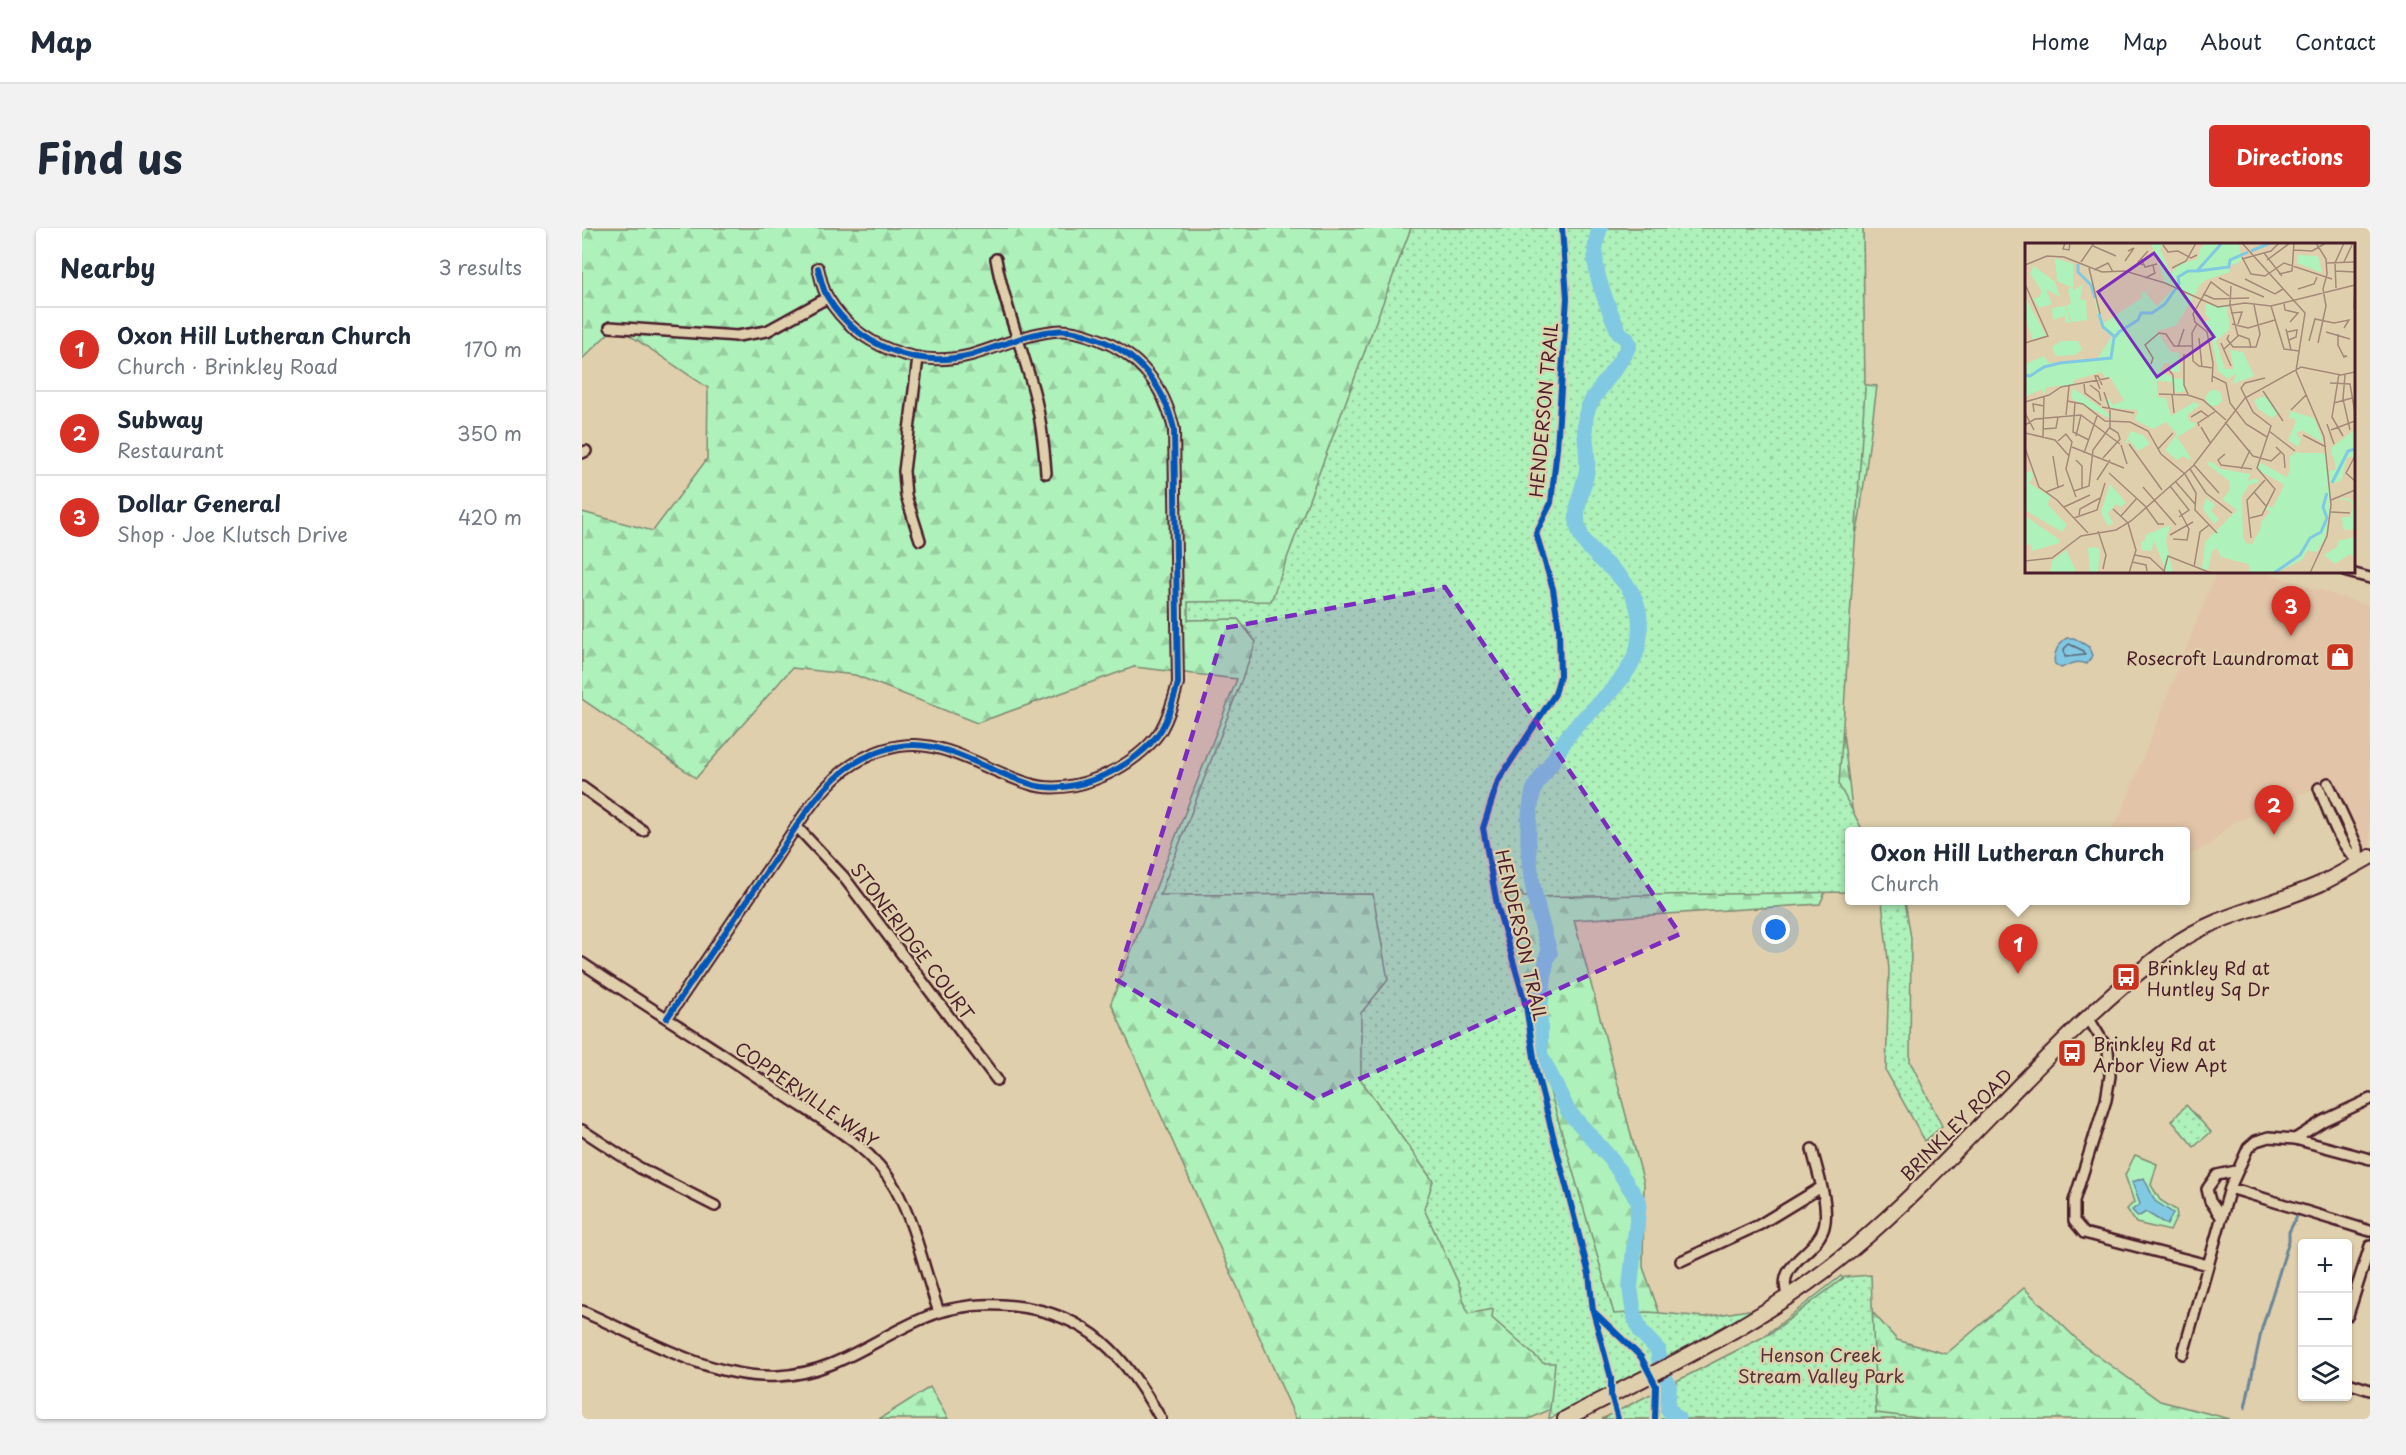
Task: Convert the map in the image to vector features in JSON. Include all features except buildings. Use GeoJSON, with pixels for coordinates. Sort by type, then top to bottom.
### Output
{"type":"FeatureCollection","features":[{"type":"Feature","properties":{"kind":"main road","name":"BRINKLEY ROAD"},"geometry":{"type":"LineString","coordinates":[[1564,1419],[1681,1360],[1788,1297],[1852,1250],[1893,1213],[2089,1019],[2158,957],[2205,926],[2322,883],[2365,860]]}},
{"type":"Feature","properties":{"kind":"street"},"geometry":{"type":"LineString","coordinates":[[996,259],[1008,312],[1042,427],[1046,473]]}},
{"type":"Feature","properties":{"kind":"street"},"geometry":{"type":"LineString","coordinates":[[668,1018],[797,827],[831,782],[846,770],[877,752],[898,745],[920,744],[951,751],[1032,785],[1062,788],[1094,780],[1122,767],[1160,730],[1172,704],[1178,683],[1174,429],[1169,410],[1149,374],[1132,357],[1108,343],[1084,334],[1055,330],[1017,339],[969,355],[935,360],[892,351],[868,339],[847,323],[828,298],[818,268]]}},
{"type":"Feature","properties":{"kind":"street"},"geometry":{"type":"LineString","coordinates":[[610,327],[737,336],[767,331],[828,298]]}},
{"type":"Feature","properties":{"kind":"street"},"geometry":{"type":"LineString","coordinates":[[918,358],[904,471],[910,514],[920,540]]}},
{"type":"Feature","properties":{"kind":"street"},"geometry":{"type":"LineString","coordinates":[[2351,573],[2370,578]]}},
{"type":"Feature","properties":{"kind":"street"},"geometry":{"type":"LineString","coordinates":[[2328,783],[2365,860]]}},
{"type":"Feature","properties":{"kind":"street"},"geometry":{"type":"LineString","coordinates":[[582,787],[643,831]]}},
{"type":"Feature","properties":{"kind":"street"},"geometry":{"type":"LineString","coordinates":[[2319,788],[2340,840],[2347,851],[2365,860]]}},
{"type":"Feature","properties":{"kind":"street","name":"STONERIDGE COURT"},"geometry":{"type":"LineString","coordinates":[[797,827],[843,876],[997,1080]]}},
{"type":"Feature","properties":{"kind":"street","name":"COPPERVILLE WAY"},"geometry":{"type":"LineString","coordinates":[[582,963],[845,1137],[875,1162],[896,1189],[939,1312]]}},
{"type":"Feature","properties":{"kind":"street"},"geometry":{"type":"LineString","coordinates":[[2089,1019],[2108,1050],[2110,1076],[2106,1100],[2074,1201],[2074,1221],[2084,1233],[2208,1266]]}},
{"type":"Feature","properties":{"kind":"street"},"geometry":{"type":"LineString","coordinates":[[2295,1138],[2370,1099]]}},
{"type":"Feature","properties":{"kind":"street"},"geometry":{"type":"LineString","coordinates":[[582,1130],[640,1168],[715,1206]]}},
{"type":"Feature","properties":{"kind":"street"},"geometry":{"type":"LineString","coordinates":[[2183,1354],[2230,1188],[2243,1155],[2256,1141],[2269,1137],[2295,1138],[2370,1159]]}},
{"type":"Feature","properties":{"kind":"street"},"geometry":{"type":"LineString","coordinates":[[1788,1297],[1785,1284],[1786,1273],[1816,1242],[1824,1226],[1825,1212],[1812,1149]]}},
{"type":"Feature","properties":{"kind":"street"},"geometry":{"type":"LineString","coordinates":[[2222,1218],[2210,1201],[2207,1189],[2217,1175],[2236,1171]]}},
{"type":"Feature","properties":{"kind":"street"},"geometry":{"type":"LineString","coordinates":[[1681,1261],[1760,1225],[1820,1188]]}},
{"type":"Feature","properties":{"kind":"street"},"geometry":{"type":"LineString","coordinates":[[2230,1188],[2370,1231]]}},
{"type":"Feature","properties":{"kind":"street"},"geometry":{"type":"LineString","coordinates":[[2352,1302],[2370,1246]]}},
{"type":"Feature","properties":{"kind":"street"},"geometry":{"type":"LineString","coordinates":[[582,1311],[721,1370],[764,1376],[807,1373],[834,1365],[939,1312],[970,1306],[1003,1305],[1035,1308],[1064,1317],[1090,1331],[1116,1353],[1145,1390],[1161,1419]]}},
{"type":"Feature","properties":{"kind":"street"},"geometry":{"type":"LineString","coordinates":[[2352,1384],[2370,1390]]}},
{"type":"Feature","properties":{"kind":"highlighted area"},"geometry":{"type":"Polygon","coordinates":[[[1445,587],[1680,934],[1315,1099],[1117,980],[1225,628],[1445,587]]]}},
{"type":"Feature","properties":{"kind":"shaded area"},"geometry":{"type":"Polygon","coordinates":[[[2216,573],[2266,573],[2370,606],[2370,857],[2359,863],[2328,783],[2231,824],[2209,846],[2190,854],[2190,827],[2112,827],[2120,816],[2216,573]]]}},
{"type":"Feature","properties":{"kind":"green space"},"geometry":{"type":"Polygon","coordinates":[[[582,228],[1852,228],[1856,384],[1877,386],[1859,521],[1832,641],[1854,825],[1845,827],[1845,846],[1820,904],[1574,920],[1644,1183],[1643,1267],[1674,1354],[1529,1419],[1296,1419],[1111,1003],[1237,679],[1134,667],[977,723],[855,675],[792,668],[696,778],[582,699],[582,512],[653,531],[707,459],[708,388],[616,326],[582,359],[582,228]]]}},
{"type":"Feature","properties":{"kind":"green space","name":"Henson Creek Stream Valley Park"},"geometry":{"type":"Polygon","coordinates":[[[1411,228],[1863,228],[1865,389],[1839,785],[1861,827],[1845,827],[1845,892],[1523,897],[1522,893],[1493,893],[1614,1314],[1649,1312],[1705,1317],[1761,1308],[1714,1336],[1549,1419],[1555,1363],[1543,1363],[1492,1318],[1493,1309],[1468,1314],[1458,1282],[1424,1209],[1433,1181],[1361,1080],[1361,1013],[1388,980],[1373,894],[1160,895],[1256,642],[1238,619],[1188,620],[1188,602],[1271,601],[1411,228]]]}},
{"type":"Feature","properties":{"kind":"green space"},"geometry":{"type":"Polygon","coordinates":[[[1882,905],[1906,905],[1911,938],[1910,1061],[1942,1126],[1925,1141],[1886,1071],[1889,970],[1882,905]]]}},
{"type":"Feature","properties":{"kind":"green space"},"geometry":{"type":"Polygon","coordinates":[[[2186,1105],[2211,1132],[2194,1147],[2172,1121],[2186,1105]]]}},
{"type":"Feature","properties":{"kind":"green space"},"geometry":{"type":"Polygon","coordinates":[[[2135,1155],[2157,1164],[2151,1185],[2160,1200],[2176,1210],[2177,1216],[2170,1231],[2136,1223],[2127,1209],[2134,1202],[2125,1175],[2135,1155]]]}},
{"type":"Feature","properties":{"kind":"green space","name":"Henson Creek Stream Valley Park"},"geometry":{"type":"Polygon","coordinates":[[[1871,1275],[1876,1413],[1927,1419],[1602,1419],[1771,1333],[1845,1277],[1871,1275]]]}},
{"type":"Feature","properties":{"kind":"green space"},"geometry":{"type":"Polygon","coordinates":[[[1841,1276],[1897,1340],[1946,1354],[2024,1288],[2084,1346],[2160,1401],[2230,1419],[1621,1419],[1744,1352],[1841,1276]]]}},
{"type":"Feature","properties":{"kind":"green space"},"geometry":{"type":"Polygon","coordinates":[[[930,1387],[948,1419],[879,1419],[930,1387]]]}},
{"type":"Feature","properties":{"kind":"water"},"geometry":{"type":"Polygon","coordinates":[[[2067,638],[2074,638],[2089,647],[2092,656],[2087,664],[2077,662],[2061,668],[2055,664],[2054,657],[2057,649],[2067,638]]]}},
{"type":"Feature","properties":{"kind":"water"},"geometry":{"type":"Polygon","coordinates":[[[2144,1178],[2155,1201],[2173,1213],[2167,1225],[2146,1212],[2138,1217],[2132,1210],[2140,1204],[2132,1182],[2144,1178]]]}},
{"type":"Feature","properties":{"kind":"waterway"},"geometry":{"type":"LineString","coordinates":[[1600,228],[1595,255],[1599,282],[1619,333],[1626,338],[1629,345],[1593,398],[1586,413],[1587,469],[1577,518],[1581,535],[1589,548],[1626,584],[1635,599],[1640,620],[1638,646],[1630,667],[1606,696],[1572,730],[1533,793],[1528,834],[1531,874],[1550,953],[1547,956],[1540,1007],[1540,1054],[1568,1111],[1611,1159],[1639,1202],[1630,1287],[1634,1315],[1641,1332],[1658,1350],[1660,1366],[1669,1387],[1667,1408],[1678,1419]]}},
{"type":"Feature","properties":{"kind":"waterway"},"geometry":{"type":"LineString","coordinates":[[1976,1119],[2010,1085]]}},
{"type":"Feature","properties":{"kind":"waterway"},"geometry":{"type":"LineString","coordinates":[[2245,1408],[2262,1328],[2289,1241],[2289,1232],[2297,1216]]}},
{"type":"Feature","properties":{"kind":"cycle path","name":"HENDERSON TRAIL"},"geometry":{"type":"LineString","coordinates":[[1562,228],[1567,298],[1557,448],[1551,503],[1536,533],[1553,589],[1559,629],[1560,676],[1555,694],[1498,781],[1483,828],[1497,905],[1526,1006],[1536,1070],[1589,1274],[1593,1311],[1641,1357],[1656,1386],[1655,1419]]}},
{"type":"Feature","properties":{"kind":"cycle path"},"geometry":{"type":"LineString","coordinates":[[667,1018],[807,811],[829,784],[855,763],[880,751],[903,746],[924,746],[964,757],[1030,784],[1065,787],[1084,783],[1120,767],[1150,744],[1161,730],[1178,683],[1174,429],[1164,399],[1148,374],[1138,363],[1113,346],[1077,332],[1054,331],[1033,335],[951,359],[930,359],[890,350],[872,341],[840,315],[826,295],[818,268]]}},
{"type":"Feature","properties":{"kind":"cycle path"},"geometry":{"type":"LineString","coordinates":[[1593,1311],[1611,1378],[1611,1395],[1618,1419]]}},
{"type":"Feature","properties":{"kind":"place","name":"Dollar General"},"geometry":{"type":"Point","coordinates":[2291,636]}},
{"type":"Feature","properties":{"kind":"place","name":"Rosecroft Laundromat"},"geometry":{"type":"Point","coordinates":[2340,657]}},
{"type":"Feature","properties":{"kind":"place","name":"Subway"},"geometry":{"type":"Point","coordinates":[2274,835]}},
{"type":"Feature","properties":{"kind":"place","name":"Oxon Hill Lutheran Church"},"geometry":{"type":"Point","coordinates":[2018,974]}},
{"type":"Feature","properties":{"kind":"place","name":"Brinkley Rd at Huntley Sq Dr"},"geometry":{"type":"Point","coordinates":[2126,977]}},
{"type":"Feature","properties":{"kind":"place","name":"Brinkley Rd at Arbor View Apt"},"geometry":{"type":"Point","coordinates":[2072,1053]}}]}
